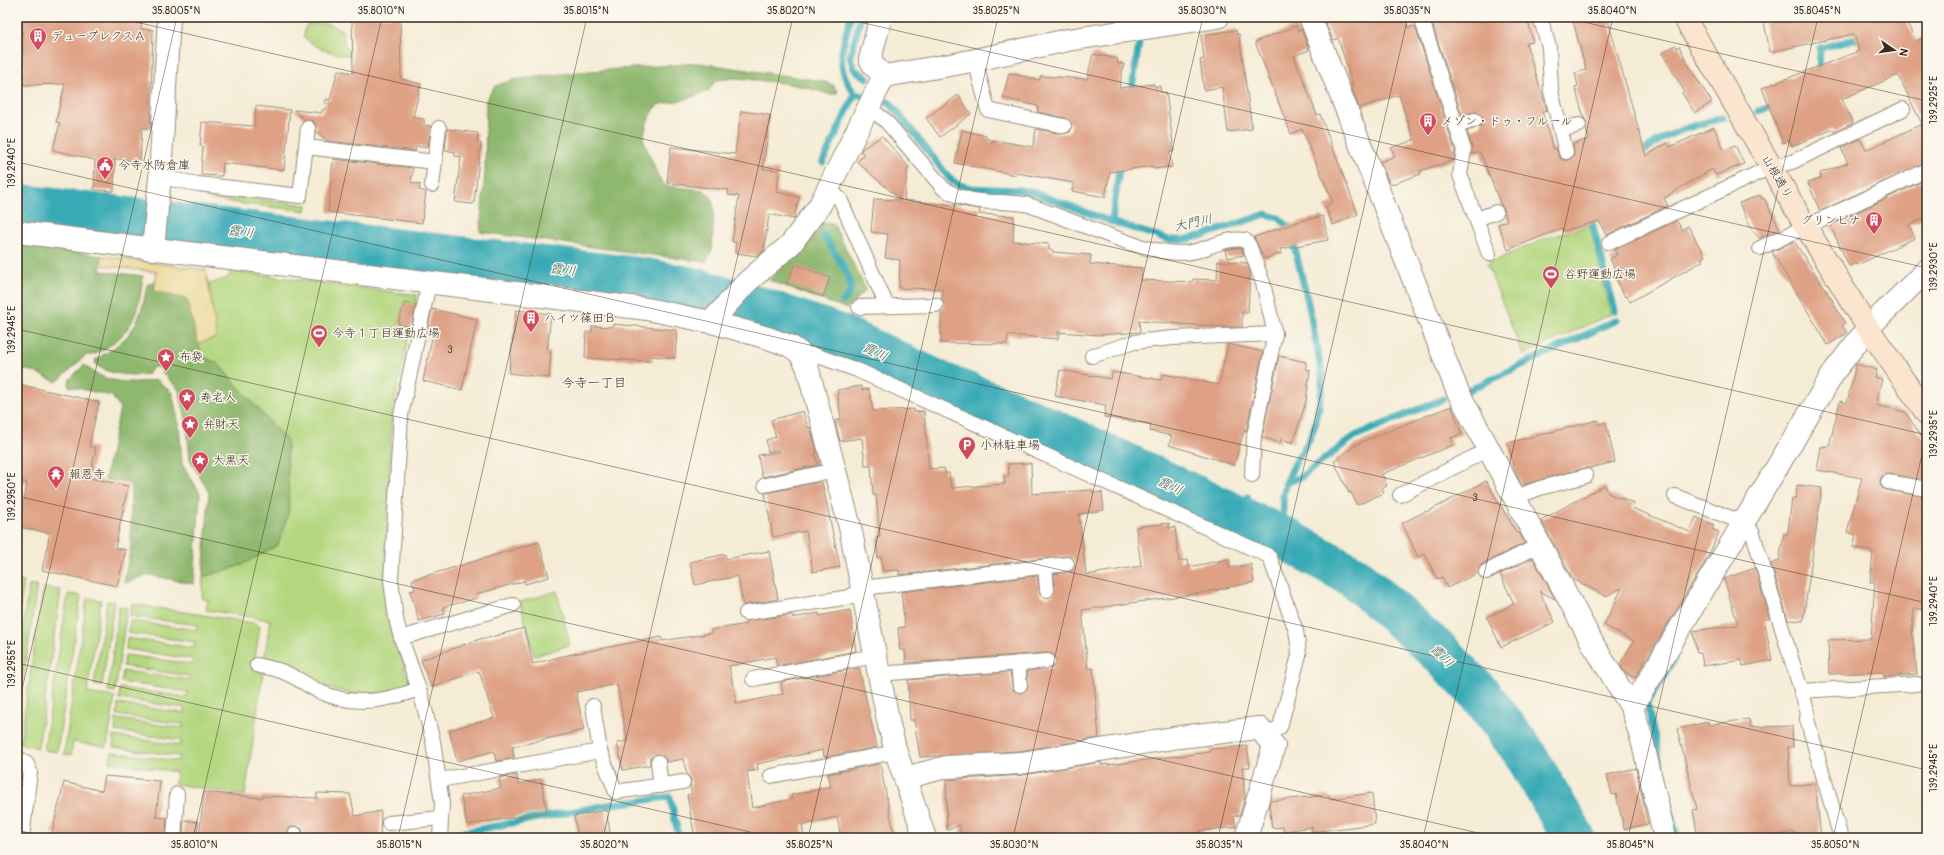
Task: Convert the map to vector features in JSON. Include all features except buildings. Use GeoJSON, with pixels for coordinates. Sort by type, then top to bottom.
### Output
{"type":"FeatureCollection","features":[{"type":"Feature","properties":{"kind":"street"},"geometry":{"type":"LineString","coordinates":[[153,243],[160,177],[169,17]]}},
{"type":"Feature","properties":{"kind":"street"},"geometry":{"type":"LineString","coordinates":[[874,94],[874,66],[870,59],[880,17]]}},
{"type":"Feature","properties":{"kind":"street"},"geometry":{"type":"LineString","coordinates":[[714,317],[747,282],[791,244],[820,205],[829,189],[874,94],[895,75],[1068,40],[1218,17]]}},
{"type":"Feature","properties":{"kind":"street"},"geometry":{"type":"LineString","coordinates":[[1310,17],[1456,390],[1594,646],[1632,708],[1642,740],[1665,838]]}},
{"type":"Feature","properties":{"kind":"street","name":"山根通り"},"geometry":{"type":"LineString","coordinates":[[1684,17],[1806,227],[1868,328],[1927,414]]}},
{"type":"Feature","properties":{"kind":"street"},"geometry":{"type":"LineString","coordinates":[[17,232],[153,243],[429,283],[714,317],[790,346],[800,353],[807,366],[850,527],[896,752],[926,838]]}},
{"type":"Feature","properties":{"kind":"street"},"geometry":{"type":"LineString","coordinates":[[1632,708],[1836,369],[1868,328],[1927,270]]}},
{"type":"Feature","properties":{"kind":"street"},"geometry":{"type":"LineString","coordinates":[[905,778],[946,767],[1021,763],[1179,737],[1259,728],[1274,746],[1246,838]]}},
{"type":"Feature","properties":{"kind":"lane"},"geometry":{"type":"LineString","coordinates":[[1421,17],[1464,150],[1460,175],[1489,254]]}},
{"type":"Feature","properties":{"kind":"lane"},"geometry":{"type":"LineString","coordinates":[[1540,17],[1549,47],[1551,91],[1566,152]]}},
{"type":"Feature","properties":{"kind":"lane"},"geometry":{"type":"LineString","coordinates":[[975,60],[988,110],[1064,126]]}},
{"type":"Feature","properties":{"kind":"lane"},"geometry":{"type":"LineString","coordinates":[[874,94],[877,114],[885,120],[944,189],[956,197],[986,203],[1018,203],[1029,205],[1119,239],[1166,252],[1182,253],[1198,251],[1237,238],[1245,240],[1249,245],[1263,283],[1275,334],[1254,436],[1252,475]]}},
{"type":"Feature","properties":{"kind":"lane"},"geometry":{"type":"LineString","coordinates":[[1609,243],[1771,167],[1792,162],[1903,109]]}},
{"type":"Feature","properties":{"kind":"lane"},"geometry":{"type":"LineString","coordinates":[[1456,126],[1475,120]]}},
{"type":"Feature","properties":{"kind":"lane"},"geometry":{"type":"LineString","coordinates":[[1560,130],[1579,125]]}},
{"type":"Feature","properties":{"kind":"lane"},"geometry":{"type":"LineString","coordinates":[[160,177],[198,184],[300,196],[308,128]]}},
{"type":"Feature","properties":{"kind":"lane"},"geometry":{"type":"LineString","coordinates":[[432,184],[439,128]]}},
{"type":"Feature","properties":{"kind":"lane"},"geometry":{"type":"LineString","coordinates":[[306,147],[435,162]]}},
{"type":"Feature","properties":{"kind":"lane"},"geometry":{"type":"LineString","coordinates":[[1760,248],[1927,170]]}},
{"type":"Feature","properties":{"kind":"lane"},"geometry":{"type":"LineString","coordinates":[[829,189],[840,199],[887,306]]}},
{"type":"Feature","properties":{"kind":"lane"},"geometry":{"type":"LineString","coordinates":[[1477,219],[1496,212]]}},
{"type":"Feature","properties":{"kind":"lane"},"geometry":{"type":"LineString","coordinates":[[429,283],[401,415],[392,602],[400,638],[419,689],[433,741],[440,780],[440,838]]}},
{"type":"Feature","properties":{"kind":"lane"},"geometry":{"type":"LineString","coordinates":[[858,307],[936,305]]}},
{"type":"Feature","properties":{"kind":"lane"},"geometry":{"type":"LineString","coordinates":[[1092,356],[1134,342],[1173,338],[1275,334]]}},
{"type":"Feature","properties":{"kind":"lane"},"geometry":{"type":"LineString","coordinates":[[800,353],[820,356],[857,370],[1267,555],[1270,558],[1296,630],[1299,655],[1280,727],[1266,736]]}},
{"type":"Feature","properties":{"kind":"lane"},"geometry":{"type":"LineString","coordinates":[[1400,495],[1487,450]]}},
{"type":"Feature","properties":{"kind":"lane"},"geometry":{"type":"LineString","coordinates":[[765,485],[835,470]]}},
{"type":"Feature","properties":{"kind":"lane"},"geometry":{"type":"LineString","coordinates":[[1514,498],[1540,488],[1586,476]]}},
{"type":"Feature","properties":{"kind":"lane"},"geometry":{"type":"LineString","coordinates":[[1888,482],[1927,490]]}},
{"type":"Feature","properties":{"kind":"lane"},"geometry":{"type":"LineString","coordinates":[[1674,496],[1731,518],[1745,519],[1753,534],[1808,713],[1807,719],[1841,838]]}},
{"type":"Feature","properties":{"kind":"lane"},"geometry":{"type":"LineString","coordinates":[[1486,572],[1539,545]]}},
{"type":"Feature","properties":{"kind":"lane"},"geometry":{"type":"LineString","coordinates":[[746,613],[850,597],[862,588],[1067,564]]}},
{"type":"Feature","properties":{"kind":"lane"},"geometry":{"type":"LineString","coordinates":[[1045,567],[1047,590]]}},
{"type":"Feature","properties":{"kind":"lane"},"geometry":{"type":"LineString","coordinates":[[400,638],[513,605]]}},
{"type":"Feature","properties":{"kind":"lane"},"geometry":{"type":"LineString","coordinates":[[753,679],[877,665],[1018,663],[1048,661]]}},
{"type":"Feature","properties":{"kind":"lane"},"geometry":{"type":"LineString","coordinates":[[1018,663],[1020,685]]}},
{"type":"Feature","properties":{"kind":"lane"},"geometry":{"type":"LineString","coordinates":[[257,665],[278,670],[319,691],[350,700],[365,701],[391,699],[419,689]]}},
{"type":"Feature","properties":{"kind":"lane"},"geometry":{"type":"LineString","coordinates":[[1801,691],[1917,684]]}},
{"type":"Feature","properties":{"kind":"lane"},"geometry":{"type":"LineString","coordinates":[[593,706],[600,751],[616,792],[683,782]]}},
{"type":"Feature","properties":{"kind":"lane"},"geometry":{"type":"LineString","coordinates":[[440,780],[600,751]]}},
{"type":"Feature","properties":{"kind":"lane"},"geometry":{"type":"LineString","coordinates":[[771,776],[896,752]]}},
{"type":"Feature","properties":{"kind":"lane"},"geometry":{"type":"LineString","coordinates":[[17,757],[27,764],[30,772],[22,838]]}},
{"type":"Feature","properties":{"kind":"lane"},"geometry":{"type":"LineString","coordinates":[[658,762],[662,786]]}},
{"type":"Feature","properties":{"kind":"lane"},"geometry":{"type":"LineString","coordinates":[[174,838],[177,794]]}},
{"type":"Feature","properties":{"kind":"lane"},"geometry":{"type":"LineString","coordinates":[[389,823],[441,818]]}},
{"type":"Feature","properties":{"kind":"green space"},"geometry":{"type":"Polygon","coordinates":[[[308,24],[329,24],[342,30],[344,43],[350,56],[337,54],[314,45],[304,37],[305,27],[308,24]]]}},
{"type":"Feature","properties":{"kind":"green space"},"geometry":{"type":"Polygon","coordinates":[[[699,63],[822,81],[833,85],[838,93],[831,95],[808,88],[783,83],[737,78],[716,80],[708,91],[687,99],[657,105],[647,122],[643,139],[658,176],[665,186],[703,190],[711,196],[714,208],[712,250],[706,262],[480,232],[485,173],[486,100],[495,86],[513,80],[578,72],[699,63]]]}},
{"type":"Feature","properties":{"kind":"green space"},"geometry":{"type":"Polygon","coordinates":[[[198,192],[307,205],[306,211],[211,200],[198,192]]]}},
{"type":"Feature","properties":{"kind":"green space"},"geometry":{"type":"Polygon","coordinates":[[[824,222],[833,223],[866,290],[847,309],[769,280],[800,250],[824,222]]]}},
{"type":"Feature","properties":{"kind":"green space","name":"谷野運動広場"},"geometry":{"type":"Polygon","coordinates":[[[1590,225],[1611,314],[1523,355],[1487,264],[1544,239],[1590,225]]]}},
{"type":"Feature","properties":{"kind":"green space"},"geometry":{"type":"Polygon","coordinates":[[[17,244],[102,256],[100,271],[143,276],[140,298],[134,317],[123,334],[116,341],[99,352],[92,355],[86,355],[57,382],[32,371],[17,368],[17,244]]]}},
{"type":"Feature","properties":{"kind":"green space"},"geometry":{"type":"Polygon","coordinates":[[[231,271],[417,295],[392,415],[385,577],[386,604],[390,627],[411,686],[389,693],[357,695],[325,687],[290,667],[264,661],[270,620],[206,610],[208,600],[202,599],[203,577],[242,565],[287,441],[217,363],[203,357],[198,344],[216,337],[209,284],[228,278],[231,271]]]}},
{"type":"Feature","properties":{"kind":"green space"},"geometry":{"type":"Polygon","coordinates":[[[156,280],[154,291],[187,299],[198,344],[203,357],[217,363],[287,441],[289,511],[278,545],[242,565],[203,577],[209,493],[190,459],[186,418],[179,390],[165,376],[159,367],[153,367],[148,374],[121,374],[108,371],[96,365],[95,360],[117,345],[132,330],[141,311],[147,285],[156,280]]]}},
{"type":"Feature","properties":{"kind":"green space"},"geometry":{"type":"Polygon","coordinates":[[[84,365],[101,376],[119,381],[137,382],[157,380],[172,393],[179,424],[182,464],[200,493],[194,584],[149,575],[124,583],[131,546],[131,484],[105,479],[120,408],[112,396],[68,386],[70,379],[84,365]]]}},
{"type":"Feature","properties":{"kind":"green space"},"geometry":{"type":"Polygon","coordinates":[[[17,581],[24,582],[17,627],[17,581]]]}},
{"type":"Feature","properties":{"kind":"green space"},"geometry":{"type":"Polygon","coordinates":[[[29,585],[37,586],[17,721],[17,669],[29,585]]]}},
{"type":"Feature","properties":{"kind":"green space"},"geometry":{"type":"Polygon","coordinates":[[[43,588],[61,590],[38,748],[20,743],[43,588]]]}},
{"type":"Feature","properties":{"kind":"green space"},"geometry":{"type":"Polygon","coordinates":[[[557,591],[570,645],[534,656],[520,602],[557,591]]]}},
{"type":"Feature","properties":{"kind":"green space"},"geometry":{"type":"Polygon","coordinates":[[[68,594],[81,596],[57,752],[44,750],[68,594]]]}},
{"type":"Feature","properties":{"kind":"green space"},"geometry":{"type":"Polygon","coordinates":[[[87,598],[101,600],[87,693],[115,697],[107,747],[73,742],[71,755],[64,754],[87,598]]]}},
{"type":"Feature","properties":{"kind":"green space"},"geometry":{"type":"Polygon","coordinates":[[[107,601],[114,602],[102,686],[94,685],[107,601]]]}},
{"type":"Feature","properties":{"kind":"green space"},"geometry":{"type":"Polygon","coordinates":[[[132,604],[254,623],[260,627],[253,670],[263,672],[245,795],[175,784],[176,772],[110,762],[112,752],[178,761],[179,756],[113,747],[114,736],[180,745],[181,740],[115,731],[116,719],[183,728],[183,724],[117,715],[118,704],[185,713],[185,708],[119,699],[120,688],[187,697],[188,692],[121,682],[123,671],[189,680],[190,676],[123,666],[125,655],[192,664],[193,659],[126,649],[127,638],[194,648],[195,642],[128,633],[130,621],[197,630],[197,625],[130,616],[132,604]]]}},
{"type":"Feature","properties":{"kind":"green space"},"geometry":{"type":"Polygon","coordinates":[[[119,606],[127,608],[115,692],[108,691],[119,606]]]}},
{"type":"Feature","properties":{"kind":"sand"},"geometry":{"type":"Polygon","coordinates":[[[102,256],[206,270],[217,337],[198,344],[187,299],[154,291],[157,272],[101,265],[102,256]]]}},
{"type":"Feature","properties":{"kind":"waterway","name":"大門川"},"geometry":{"type":"LineString","coordinates":[[851,17],[841,57],[844,74],[848,84],[855,94],[890,103],[950,179],[959,185],[971,188],[1020,190],[1035,193],[1112,222],[1170,240],[1183,240],[1201,236],[1266,214],[1279,218],[1290,228],[1310,311],[1322,375],[1322,389],[1316,422],[1309,440],[1296,461],[1286,483],[1283,495],[1284,538]]}},
{"type":"Feature","properties":{"kind":"waterway"},"geometry":{"type":"LineString","coordinates":[[861,17],[850,57],[854,69],[867,78]]}},
{"type":"Feature","properties":{"kind":"waterway"},"geometry":{"type":"LineString","coordinates":[[1131,96],[1139,43],[1138,17]]}},
{"type":"Feature","properties":{"kind":"waterway"},"geometry":{"type":"LineString","coordinates":[[1819,74],[1820,48],[1864,37]]}},
{"type":"Feature","properties":{"kind":"waterway"},"geometry":{"type":"LineString","coordinates":[[823,162],[855,94]]}},
{"type":"Feature","properties":{"kind":"waterway"},"geometry":{"type":"LineString","coordinates":[[1758,111],[1778,105]]}},
{"type":"Feature","properties":{"kind":"waterway"},"geometry":{"type":"LineString","coordinates":[[1638,156],[1658,141],[1678,131],[1723,118]]}},
{"type":"Feature","properties":{"kind":"waterway"},"geometry":{"type":"LineString","coordinates":[[1112,222],[1120,162]]}},
{"type":"Feature","properties":{"kind":"waterway","name":"霞川"},"geometry":{"type":"LineString","coordinates":[[17,205],[643,279],[690,288],[745,303],[839,335],[945,385],[1008,410],[1085,445],[1284,538],[1353,576],[1439,652],[1483,697],[1525,754],[1574,838]]}},
{"type":"Feature","properties":{"kind":"waterway"},"geometry":{"type":"LineString","coordinates":[[1590,215],[1615,311]]}},
{"type":"Feature","properties":{"kind":"waterway"},"geometry":{"type":"LineString","coordinates":[[824,235],[836,254],[850,282],[851,288],[848,296],[843,302]]}},
{"type":"Feature","properties":{"kind":"waterway"},"geometry":{"type":"LineString","coordinates":[[819,328],[830,316]]}},
{"type":"Feature","properties":{"kind":"waterway"},"geometry":{"type":"LineString","coordinates":[[1469,390],[1617,320]]}},
{"type":"Feature","properties":{"kind":"waterway"},"geometry":{"type":"LineString","coordinates":[[1286,483],[1301,477],[1355,436],[1443,399]]}},
{"type":"Feature","properties":{"kind":"waterway","name":"霞川"},"geometry":{"type":"LineString","coordinates":[[1231,534],[1248,497]]}},
{"type":"Feature","properties":{"kind":"waterway"},"geometry":{"type":"LineString","coordinates":[[1674,660],[1647,704],[1677,838]]}},
{"type":"Feature","properties":{"kind":"waterway"},"geometry":{"type":"LineString","coordinates":[[449,835],[613,804],[670,797],[679,838]]}},
{"type":"Feature","properties":{"kind":"place","name":"デュープレクスＡ"},"geometry":{"type":"Point","coordinates":[38,51]}},
{"type":"Feature","properties":{"kind":"place","name":"メゾン・ドゥ・フルール"},"geometry":{"type":"Point","coordinates":[1428,136]}},
{"type":"Feature","properties":{"kind":"place","name":"今寺水防倉庫"},"geometry":{"type":"Point","coordinates":[105,180]}},
{"type":"Feature","properties":{"kind":"place","name":"グリンピナ"},"geometry":{"type":"Point","coordinates":[1874,235]}},
{"type":"Feature","properties":{"kind":"place","name":"谷野運動広場"},"geometry":{"type":"Point","coordinates":[1551,289]}},
{"type":"Feature","properties":{"kind":"place","name":"ハイツ篠田Ｂ"},"geometry":{"type":"Point","coordinates":[531,333]}},
{"type":"Feature","properties":{"kind":"place","name":"今寺１丁目運動広場"},"geometry":{"type":"Point","coordinates":[319,348]}},
{"type":"Feature","properties":{"kind":"place","name":"布袋"},"geometry":{"type":"Point","coordinates":[166,372]}},
{"type":"Feature","properties":{"kind":"place","name":"寿老人"},"geometry":{"type":"Point","coordinates":[187,412]}},
{"type":"Feature","properties":{"kind":"place","name":"弁財天"},"geometry":{"type":"Point","coordinates":[190,439]}},
{"type":"Feature","properties":{"kind":"place","name":"小林駐車場"},"geometry":{"type":"Point","coordinates":[967,460]}},
{"type":"Feature","properties":{"kind":"place","name":"大黒天"},"geometry":{"type":"Point","coordinates":[200,475]}},
{"type":"Feature","properties":{"kind":"place","name":"報恩寺"},"geometry":{"type":"Point","coordinates":[56,489]}},
{"type":"Feature","properties":{"kind":"district","name":"今寺一丁目"},"geometry":{"type":"Point","coordinates":[594,383]}}]}
